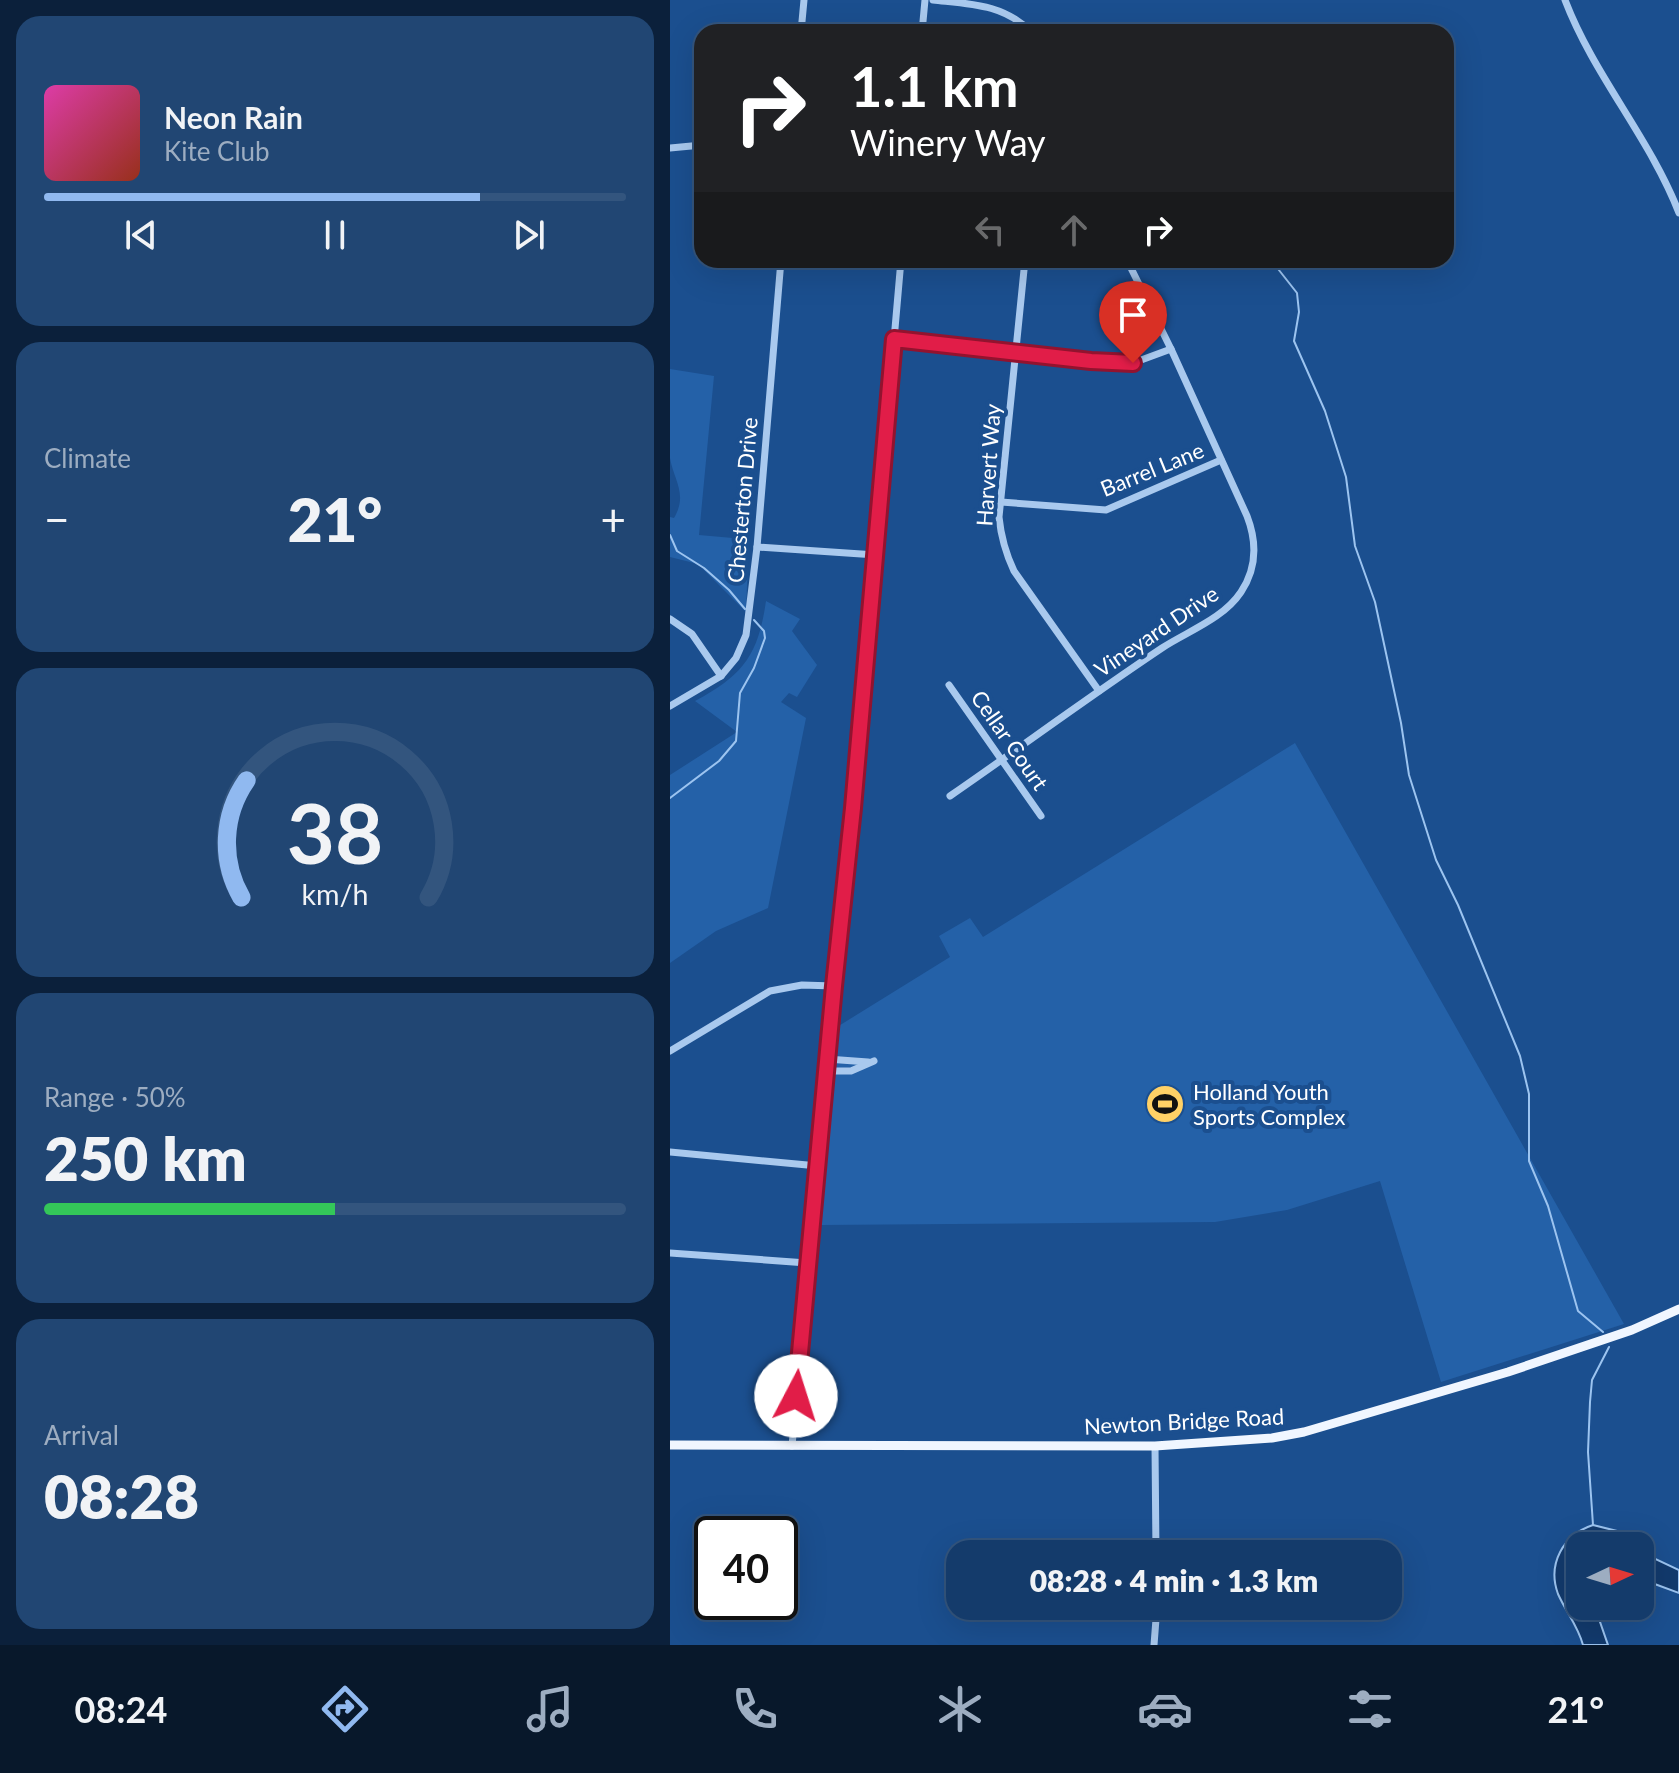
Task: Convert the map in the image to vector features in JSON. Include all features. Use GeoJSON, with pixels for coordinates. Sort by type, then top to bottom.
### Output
{"type":"FeatureCollection","features":[{"type":"Feature","properties":{"kind":"main road","name":"Newton Bridge Road"},"geometry":{"type":"LineString","coordinates":[[670,1445],[1155,1446],[1272,1438],[1304,1432],[1508,1372],[1632,1330],[1679,1309]]}},
{"type":"Feature","properties":{"kind":"street"},"geometry":{"type":"LineString","coordinates":[[802,24],[804,0]]}},
{"type":"Feature","properties":{"kind":"street"},"geometry":{"type":"LineString","coordinates":[[923,24],[925,0]]}},
{"type":"Feature","properties":{"kind":"street"},"geometry":{"type":"LineString","coordinates":[[933,0],[995,8],[1007,12],[1021,24]]}},
{"type":"Feature","properties":{"kind":"street"},"geometry":{"type":"LineString","coordinates":[[1565,0],[1588,51],[1657,168],[1679,213]]}},
{"type":"Feature","properties":{"kind":"street"},"geometry":{"type":"LineString","coordinates":[[670,148],[694,146]]}},
{"type":"Feature","properties":{"kind":"street","name":"Chesterton Drive"},"geometry":{"type":"LineString","coordinates":[[670,706],[721,676],[736,658],[746,635],[757,547],[780,268]]}},
{"type":"Feature","properties":{"kind":"street"},"geometry":{"type":"LineString","coordinates":[[792,1446],[900,268]]}},
{"type":"Feature","properties":{"kind":"street","name":"Harvert Way"},"geometry":{"type":"LineString","coordinates":[[1024,268],[1000,534],[1003,550],[1014,571],[1099,691]]}},
{"type":"Feature","properties":{"kind":"street","name":"Vineyard Drive"},"geometry":{"type":"LineString","coordinates":[[950,796],[1099,691],[1182,635],[1221,613],[1234,602],[1246,584],[1254,555],[1253,535],[1171,349],[1131,268]]}},
{"type":"Feature","properties":{"kind":"street"},"geometry":{"type":"LineString","coordinates":[[894,339],[1117,364],[1133,363],[1171,349]]}},
{"type":"Feature","properties":{"kind":"street","name":"Barrel Lane"},"geometry":{"type":"LineString","coordinates":[[1001,502],[1106,510],[1221,460]]}},
{"type":"Feature","properties":{"kind":"street"},"geometry":{"type":"LineString","coordinates":[[757,547],[876,555]]}},
{"type":"Feature","properties":{"kind":"street"},"geometry":{"type":"LineString","coordinates":[[670,619],[699,641],[721,676]]}},
{"type":"Feature","properties":{"kind":"street","name":"Cellar Court"},"geometry":{"type":"LineString","coordinates":[[949,685],[1041,816]]}},
{"type":"Feature","properties":{"kind":"street"},"geometry":{"type":"LineString","coordinates":[[670,1051],[770,991],[802,985],[834,986]]}},
{"type":"Feature","properties":{"kind":"street"},"geometry":{"type":"LineString","coordinates":[[826,1071],[851,1071],[874,1061],[827,1059]]}},
{"type":"Feature","properties":{"kind":"street"},"geometry":{"type":"LineString","coordinates":[[670,1152],[818,1166]]}},
{"type":"Feature","properties":{"kind":"street"},"geometry":{"type":"LineString","coordinates":[[670,1253],[807,1263]]}},
{"type":"Feature","properties":{"kind":"street"},"geometry":{"type":"LineString","coordinates":[[1155,1446],[1156,1540]]}},
{"type":"Feature","properties":{"kind":"street"},"geometry":{"type":"LineString","coordinates":[[1154,1645],[1156,1620]]}},
{"type":"Feature","properties":{"kind":"shaded area"},"geometry":{"type":"Polygon","coordinates":[[[670,369],[714,376],[699,535],[744,539],[749,535],[746,612],[698,564],[670,557],[670,517],[674,518],[680,495],[670,458],[670,369]]]}},
{"type":"Feature","properties":{"kind":"shaded area"},"geometry":{"type":"Polygon","coordinates":[[[766,601],[800,619],[792,631],[817,665],[797,697],[789,693],[781,702],[806,718],[768,908],[716,931],[670,963],[670,775],[737,732],[695,701],[725,682],[746,662],[758,636],[766,601]]]}},
{"type":"Feature","properties":{"kind":"shaded area","name":"Holland Youth Sports Complex"},"geometry":{"type":"Polygon","coordinates":[[[1295,743],[1624,1324],[1441,1382],[1380,1181],[1287,1210],[1215,1222],[820,1225],[837,1027],[950,957],[939,936],[970,918],[983,937],[1295,743]]]}},
{"type":"Feature","properties":{"kind":"shaded area"},"geometry":{"type":"Polygon","coordinates":[[[1593,1525],[1621,1532],[1579,1532],[1593,1525]]]}},
{"type":"Feature","properties":{"kind":"shaded area"},"geometry":{"type":"Polygon","coordinates":[[[1566,1543],[1566,1609],[1555,1583],[1560,1552],[1566,1543]]]}},
{"type":"Feature","properties":{"kind":"shaded area"},"geometry":{"type":"Polygon","coordinates":[[[1654,1558],[1679,1570],[1679,1593],[1654,1584],[1654,1558]]]}},
{"type":"Feature","properties":{"kind":"shaded area"},"geometry":{"type":"Polygon","coordinates":[[[1572,1620],[1599,1620],[1608,1645],[1583,1645],[1572,1620]]]}},
{"type":"Feature","properties":{"kind":"waterway"},"geometry":{"type":"LineString","coordinates":[[1277,268],[1297,293],[1299,312],[1294,341],[1325,411],[1346,477],[1355,546],[1375,602],[1409,775],[1436,860],[1458,905],[1520,1056],[1529,1094],[1529,1161],[1548,1206],[1578,1311],[1603,1332]]}},
{"type":"Feature","properties":{"kind":"waterway"},"geometry":{"type":"LineString","coordinates":[[670,535],[677,551],[704,568],[745,609]]}},
{"type":"Feature","properties":{"kind":"waterway"},"geometry":{"type":"LineString","coordinates":[[670,798],[719,761],[736,741],[740,693],[754,668],[765,638],[764,631],[754,620]]}},
{"type":"Feature","properties":{"kind":"waterway"},"geometry":{"type":"LineString","coordinates":[[1593,1525],[1588,1452],[1590,1402],[1592,1380],[1609,1347]]}},
{"type":"Feature","properties":{"kind":"place","name":"Holland Youth Sports Complex"},"geometry":{"type":"Point","coordinates":[1165,1104]}},
{"type":"Feature","properties":{"kind":"route"},"geometry":{"type":"LineString","coordinates":[[796,1396],[853,808],[894,339],[1117,364],[1133,363]]}}]}
